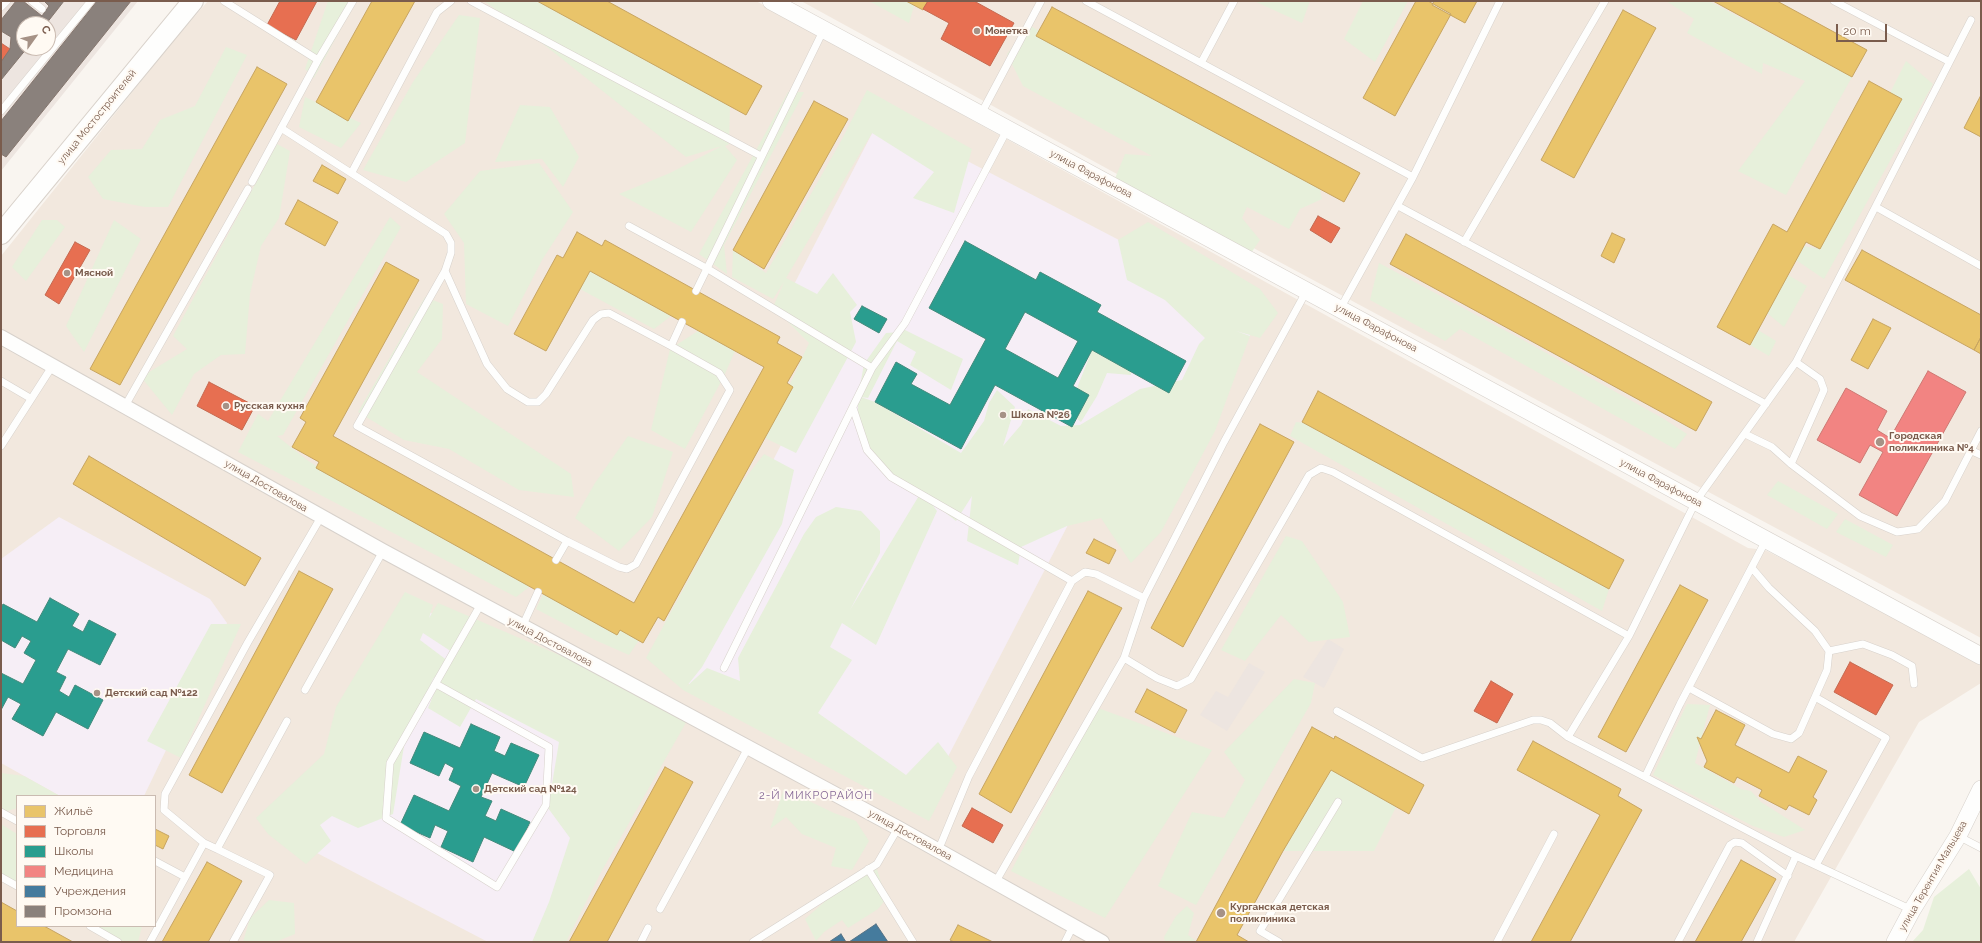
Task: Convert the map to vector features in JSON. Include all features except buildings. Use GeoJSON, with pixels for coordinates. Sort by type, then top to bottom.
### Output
{"type":"FeatureCollection","features":[{"type":"Feature","properties":{"kind":"main road","name":"улица Мостостроителей"},"geometry":{"type":"LineString","coordinates":[[1,234],[193,1]]}},
{"type":"Feature","properties":{"kind":"street","name":"улица Фарафонова"},"geometry":{"type":"LineString","coordinates":[[771,1],[1981,656]]}},
{"type":"Feature","properties":{"kind":"street","name":"улица Достовалова"},"geometry":{"type":"LineString","coordinates":[[1,337],[382,551],[898,828],[1102,942]]}},
{"type":"Feature","properties":{"kind":"street","name":"улица Терентия Мальцева"},"geometry":{"type":"LineString","coordinates":[[1895,942],[1912,910],[1958,836],[1981,789]]}},
{"type":"Feature","properties":{"kind":"lane"},"geometry":{"type":"LineString","coordinates":[[1,7],[7,1]]}},
{"type":"Feature","properties":{"kind":"lane"},"geometry":{"type":"LineString","coordinates":[[32,1],[42,9]]}},
{"type":"Feature","properties":{"kind":"lane"},"geometry":{"type":"LineString","coordinates":[[1,111],[91,1]]}},
{"type":"Feature","properties":{"kind":"lane"},"geometry":{"type":"LineString","coordinates":[[224,1],[318,60]]}},
{"type":"Feature","properties":{"kind":"lane"},"geometry":{"type":"LineString","coordinates":[[252,182],[318,60],[353,1]]}},
{"type":"Feature","properties":{"kind":"lane"},"geometry":{"type":"LineString","coordinates":[[352,172],[437,12],[451,1]]}},
{"type":"Feature","properties":{"kind":"lane"},"geometry":{"type":"LineString","coordinates":[[471,1],[761,156]]}},
{"type":"Feature","properties":{"kind":"lane"},"geometry":{"type":"LineString","coordinates":[[980,114],[1040,3],[1032,1]]}},
{"type":"Feature","properties":{"kind":"lane"},"geometry":{"type":"LineString","coordinates":[[1086,1],[1413,176]]}},
{"type":"Feature","properties":{"kind":"lane"},"geometry":{"type":"LineString","coordinates":[[1201,63],[1234,1]]}},
{"type":"Feature","properties":{"kind":"lane"},"geometry":{"type":"LineString","coordinates":[[1340,309],[1398,206],[1500,1]]}},
{"type":"Feature","properties":{"kind":"lane"},"geometry":{"type":"LineString","coordinates":[[1464,242],[1605,1]]}},
{"type":"Feature","properties":{"kind":"lane"},"geometry":{"type":"LineString","coordinates":[[1834,1],[1948,61]]}},
{"type":"Feature","properties":{"kind":"lane"},"geometry":{"type":"LineString","coordinates":[[1568,737],[1629,636],[1696,501],[1796,362],[1876,207],[1948,61],[1971,20]]}},
{"type":"Feature","properties":{"kind":"lane"},"geometry":{"type":"LineString","coordinates":[[696,291],[824,29]]}},
{"type":"Feature","properties":{"kind":"lane"},"geometry":{"type":"LineString","coordinates":[[281,128],[352,172],[446,234],[451,243],[451,253],[445,271],[357,426],[567,541],[620,567],[627,569],[636,564],[730,390],[719,374],[609,312],[601,314],[593,320],[546,394],[538,402],[528,402],[507,389],[487,364],[445,271]]}},
{"type":"Feature","properties":{"kind":"lane"},"geometry":{"type":"LineString","coordinates":[[724,668],[872,368],[905,323],[1008,129]]}},
{"type":"Feature","properties":{"kind":"lane"},"geometry":{"type":"LineString","coordinates":[[125,406],[248,189]]}},
{"type":"Feature","properties":{"kind":"lane"},"geometry":{"type":"LineString","coordinates":[[1398,206],[1766,404]]}},
{"type":"Feature","properties":{"kind":"lane"},"geometry":{"type":"LineString","coordinates":[[1876,207],[1981,266]]}},
{"type":"Feature","properties":{"kind":"lane"},"geometry":{"type":"LineString","coordinates":[[629,226],[708,269],[872,368]]}},
{"type":"Feature","properties":{"kind":"lane"},"geometry":{"type":"LineString","coordinates":[[995,883],[1124,658],[1144,598],[1224,442],[1307,291]]}},
{"type":"Feature","properties":{"kind":"lane"},"geometry":{"type":"LineString","coordinates":[[671,346],[682,322]]}},
{"type":"Feature","properties":{"kind":"lane"},"geometry":{"type":"LineString","coordinates":[[1791,464],[1824,390],[1820,380],[1796,362]]}},
{"type":"Feature","properties":{"kind":"lane"},"geometry":{"type":"LineString","coordinates":[[1,446],[30,398],[53,365]]}},
{"type":"Feature","properties":{"kind":"lane"},"geometry":{"type":"LineString","coordinates":[[1,381],[30,398]]}},
{"type":"Feature","properties":{"kind":"lane"},"geometry":{"type":"LineString","coordinates":[[853,408],[867,450],[890,477],[1072,581]]}},
{"type":"Feature","properties":{"kind":"lane"},"geometry":{"type":"LineString","coordinates":[[1745,434],[1772,447],[1791,464],[1860,516],[1897,532],[1918,529],[1945,501],[1981,431]]}},
{"type":"Feature","properties":{"kind":"lane"},"geometry":{"type":"LineString","coordinates":[[1970,450],[1981,455]]}},
{"type":"Feature","properties":{"kind":"lane"},"geometry":{"type":"LineString","coordinates":[[1124,658],[1157,678],[1177,686],[1191,679],[1309,475],[1321,468],[1333,472],[1629,636]]}},
{"type":"Feature","properties":{"kind":"lane"},"geometry":{"type":"LineString","coordinates":[[233,942],[270,876],[204,844],[164,810],[165,794],[248,642],[321,517]]}},
{"type":"Feature","properties":{"kind":"lane"},"geometry":{"type":"LineString","coordinates":[[1645,777],[1688,688],[1766,540]]}},
{"type":"Feature","properties":{"kind":"lane"},"geometry":{"type":"LineString","coordinates":[[556,560],[567,541]]}},
{"type":"Feature","properties":{"kind":"lane"},"geometry":{"type":"LineString","coordinates":[[305,690],[382,551]]}},
{"type":"Feature","properties":{"kind":"lane"},"geometry":{"type":"LineString","coordinates":[[1688,688],[1773,734],[1790,739],[1799,733],[1827,670],[1829,651],[1815,631],[1769,588],[1752,568]]}},
{"type":"Feature","properties":{"kind":"lane"},"geometry":{"type":"LineString","coordinates":[[938,851],[969,776],[1072,581],[1085,572],[1096,574],[1144,598]]}},
{"type":"Feature","properties":{"kind":"lane"},"geometry":{"type":"LineString","coordinates":[[522,627],[538,592]]}},
{"type":"Feature","properties":{"kind":"lane"},"geometry":{"type":"LineString","coordinates":[[436,684],[549,746],[546,805],[497,888],[386,818],[390,763],[481,604]]}},
{"type":"Feature","properties":{"kind":"lane"},"geometry":{"type":"LineString","coordinates":[[1829,651],[1863,644],[1892,655],[1912,666],[1914,684]]}},
{"type":"Feature","properties":{"kind":"lane"},"geometry":{"type":"LineString","coordinates":[[1815,697],[1886,738],[1816,864]]}},
{"type":"Feature","properties":{"kind":"lane"},"geometry":{"type":"LineString","coordinates":[[1337,711],[1422,758],[1533,720],[1541,720],[1550,723],[1568,737],[1796,856],[1912,910]]}},
{"type":"Feature","properties":{"kind":"lane"},"geometry":{"type":"LineString","coordinates":[[217,849],[287,721]]}},
{"type":"Feature","properties":{"kind":"lane"},"geometry":{"type":"LineString","coordinates":[[660,909],[748,748]]}},
{"type":"Feature","properties":{"kind":"lane"},"geometry":{"type":"LineString","coordinates":[[1279,942],[1260,931],[1338,802]]}},
{"type":"Feature","properties":{"kind":"lane"},"geometry":{"type":"LineString","coordinates":[[1,812],[16,820]]}},
{"type":"Feature","properties":{"kind":"lane"},"geometry":{"type":"LineString","coordinates":[[753,942],[877,864],[898,828]]}},
{"type":"Feature","properties":{"kind":"lane"},"geometry":{"type":"LineString","coordinates":[[1497,942],[1554,834]]}},
{"type":"Feature","properties":{"kind":"lane"},"geometry":{"type":"LineString","coordinates":[[1958,836],[1981,848]]}},
{"type":"Feature","properties":{"kind":"lane"},"geometry":{"type":"LineString","coordinates":[[1678,942],[1730,845],[1735,842],[1742,843],[1788,876]]}},
{"type":"Feature","properties":{"kind":"lane"},"geometry":{"type":"LineString","coordinates":[[150,942],[204,844]]}},
{"type":"Feature","properties":{"kind":"lane"},"geometry":{"type":"LineString","coordinates":[[1757,942],[1796,856]]}},
{"type":"Feature","properties":{"kind":"lane"},"geometry":{"type":"LineString","coordinates":[[156,862],[185,877]]}},
{"type":"Feature","properties":{"kind":"lane"},"geometry":{"type":"LineString","coordinates":[[868,869],[913,942]]}},
{"type":"Feature","properties":{"kind":"lane"},"geometry":{"type":"LineString","coordinates":[[1,877],[16,885]]}},
{"type":"Feature","properties":{"kind":"lane"},"geometry":{"type":"LineString","coordinates":[[1065,942],[1074,926]]}},
{"type":"Feature","properties":{"kind":"lane"},"geometry":{"type":"LineString","coordinates":[[92,927],[118,942]]}},
{"type":"Feature","properties":{"kind":"lane"},"geometry":{"type":"LineString","coordinates":[[641,942],[648,928]]}},
{"type":"Feature","properties":{"kind":"shaded area"},"geometry":{"type":"Polygon","coordinates":[[[1,1],[138,1],[1,171],[1,1]]]}},
{"type":"Feature","properties":{"kind":"shaded area","name":"2-Й МИКРОРАЙОН"},"geometry":{"type":"Polygon","coordinates":[[[208,1],[756,1],[1748,548],[1765,550],[1981,661],[1981,683],[1919,722],[1794,942],[1,942],[1,256],[174,40],[208,1]]]}},
{"type":"Feature","properties":{"kind":"shaded area"},"geometry":{"type":"Polygon","coordinates":[[[801,1],[1981,1],[1981,638],[1190,214],[801,1]]]}},
{"type":"Feature","properties":{"kind":"shaded area","name":"Школа №26"},"geometry":{"type":"Polygon","coordinates":[[[881,116],[1261,314],[1150,528],[1084,494],[923,805],[664,671],[842,327],[787,298],[881,116]]]}},
{"type":"Feature","properties":{"kind":"shaded area","name":"Детский сад №122"},"geometry":{"type":"Polygon","coordinates":[[[59,517],[210,599],[227,623],[144,795],[58,795],[1,763],[1,559],[59,517]]]}},
{"type":"Feature","properties":{"kind":"shaded area","name":"Детский сад №124"},"geometry":{"type":"Polygon","coordinates":[[[420,607],[658,737],[550,942],[488,942],[292,840],[420,607]]]}},
{"type":"Feature","properties":{"kind":"shaded area"},"geometry":{"type":"Polygon","coordinates":[[[1328,639],[1344,649],[1324,688],[1303,677],[1328,639]]]}},
{"type":"Feature","properties":{"kind":"shaded area"},"geometry":{"type":"Polygon","coordinates":[[[1249,663],[1265,672],[1227,731],[1200,715],[1216,691],[1228,697],[1249,663]]]}},
{"type":"Feature","properties":{"kind":"green space"},"geometry":{"type":"Polygon","coordinates":[[[328,1],[356,1],[314,78],[305,69],[328,1]]]}},
{"type":"Feature","properties":{"kind":"green space"},"geometry":{"type":"Polygon","coordinates":[[[484,1],[537,1],[730,106],[729,144],[725,146],[737,160],[691,232],[619,194],[670,173],[722,146],[686,157],[547,47],[484,1]]]}},
{"type":"Feature","properties":{"kind":"green space"},"geometry":{"type":"Polygon","coordinates":[[[869,1],[906,1],[914,6],[909,23],[869,1]]]}},
{"type":"Feature","properties":{"kind":"green space"},"geometry":{"type":"Polygon","coordinates":[[[1254,1],[1310,1],[1302,23],[1254,1]]]}},
{"type":"Feature","properties":{"kind":"green space"},"geometry":{"type":"Polygon","coordinates":[[[1363,1],[1408,1],[1375,62],[1344,39],[1363,1]]]}},
{"type":"Feature","properties":{"kind":"green space"},"geometry":{"type":"Polygon","coordinates":[[[1666,1],[1709,1],[1852,77],[1786,195],[1738,171],[1805,81],[1763,63],[1762,74],[1687,33],[1694,19],[1666,1]]]}},
{"type":"Feature","properties":{"kind":"green space"},"geometry":{"type":"Polygon","coordinates":[[[459,15],[480,18],[465,143],[406,182],[363,170],[413,82],[459,15]]]}},
{"type":"Feature","properties":{"kind":"green space"},"geometry":{"type":"Polygon","coordinates":[[[1029,25],[1320,189],[1322,199],[1300,209],[1289,229],[1247,207],[1242,218],[1260,240],[1251,253],[1114,181],[1125,154],[1152,156],[1023,86],[1007,54],[1029,25]]]}},
{"type":"Feature","properties":{"kind":"green space"},"geometry":{"type":"Polygon","coordinates":[[[226,47],[247,55],[168,207],[145,207],[103,199],[88,177],[111,150],[142,149],[160,120],[195,106],[226,47]]]}},
{"type":"Feature","properties":{"kind":"green space"},"geometry":{"type":"Polygon","coordinates":[[[1906,61],[1933,84],[1824,279],[1796,260],[1803,246],[1820,249],[1873,151],[1890,93],[1906,61]]]}},
{"type":"Feature","properties":{"kind":"green space"},"geometry":{"type":"Polygon","coordinates":[[[867,90],[972,149],[954,213],[913,198],[934,172],[872,133],[786,278],[817,294],[833,273],[857,305],[850,312],[856,342],[796,453],[765,438],[809,343],[773,307],[784,282],[773,299],[732,277],[733,250],[766,273],[841,141],[867,90]]]}},
{"type":"Feature","properties":{"kind":"green space"},"geometry":{"type":"Polygon","coordinates":[[[788,92],[804,92],[724,245],[727,274],[699,254],[788,92]]]}},
{"type":"Feature","properties":{"kind":"green space"},"geometry":{"type":"Polygon","coordinates":[[[305,97],[361,123],[341,148],[299,127],[305,97]]]}},
{"type":"Feature","properties":{"kind":"green space"},"geometry":{"type":"Polygon","coordinates":[[[520,105],[550,107],[579,157],[563,187],[542,159],[495,162],[520,105]]]}},
{"type":"Feature","properties":{"kind":"green space"},"geometry":{"type":"Polygon","coordinates":[[[277,144],[290,151],[279,218],[261,246],[250,294],[245,354],[221,355],[194,374],[172,415],[141,377],[187,349],[173,336],[277,144]]]}},
{"type":"Feature","properties":{"kind":"green space"},"geometry":{"type":"Polygon","coordinates":[[[539,163],[573,212],[542,260],[508,326],[466,304],[464,243],[444,214],[480,171],[539,163]]]}},
{"type":"Feature","properties":{"kind":"green space"},"geometry":{"type":"Polygon","coordinates":[[[390,217],[401,227],[283,435],[277,436],[307,460],[349,487],[533,584],[516,597],[238,452],[258,414],[268,421],[390,217]]]}},
{"type":"Feature","properties":{"kind":"green space"},"geometry":{"type":"Polygon","coordinates":[[[42,220],[57,220],[65,227],[26,281],[12,267],[42,220]]]}},
{"type":"Feature","properties":{"kind":"green space"},"geometry":{"type":"Polygon","coordinates":[[[114,220],[141,239],[84,352],[66,326],[114,220]]]}},
{"type":"Feature","properties":{"kind":"green space"},"geometry":{"type":"Polygon","coordinates":[[[1148,222],[1260,289],[1278,313],[1260,338],[1236,331],[1250,336],[1215,431],[1161,532],[1131,563],[1101,518],[1067,526],[1021,547],[1018,565],[967,541],[972,496],[956,521],[928,499],[937,511],[876,645],[842,623],[830,647],[852,660],[818,713],[906,775],[938,742],[957,767],[929,821],[683,690],[646,658],[739,486],[764,454],[794,470],[782,524],[702,667],[686,687],[707,668],[740,681],[738,658],[804,534],[816,517],[836,507],[861,511],[880,531],[880,553],[850,610],[920,494],[877,466],[858,426],[858,397],[864,364],[886,333],[901,332],[903,329],[963,359],[951,390],[910,365],[916,352],[897,341],[868,398],[861,397],[875,402],[961,453],[984,421],[989,403],[997,390],[1015,407],[1003,446],[1021,425],[1028,409],[1061,426],[1080,425],[1140,389],[1182,380],[1199,344],[1205,338],[1165,300],[1127,280],[1118,240],[1148,222]]]}},
{"type":"Feature","properties":{"kind":"green space"},"geometry":{"type":"Polygon","coordinates":[[[1379,263],[1523,340],[1664,419],[1687,434],[1675,449],[1460,329],[1445,341],[1370,300],[1379,263]]]}},
{"type":"Feature","properties":{"kind":"green space"},"geometry":{"type":"Polygon","coordinates":[[[590,271],[671,316],[654,329],[580,289],[590,271]]]}},
{"type":"Feature","properties":{"kind":"green space"},"geometry":{"type":"Polygon","coordinates":[[[1788,275],[1807,286],[1784,327],[1767,313],[1788,275]]]}},
{"type":"Feature","properties":{"kind":"green space"},"geometry":{"type":"Polygon","coordinates":[[[425,297],[443,304],[442,339],[417,372],[571,474],[574,497],[519,490],[449,449],[404,440],[358,412],[425,297]]]}},
{"type":"Feature","properties":{"kind":"green space"},"geometry":{"type":"Polygon","coordinates":[[[1758,330],[1776,341],[1769,356],[1750,345],[1758,330]]]}},
{"type":"Feature","properties":{"kind":"green space"},"geometry":{"type":"Polygon","coordinates":[[[698,331],[735,351],[724,376],[685,449],[651,430],[670,349],[698,331]]]}},
{"type":"Feature","properties":{"kind":"green space"},"geometry":{"type":"Polygon","coordinates":[[[1092,350],[1131,371],[1131,375],[1107,373],[1097,396],[1081,422],[1068,411],[1092,350]]]}},
{"type":"Feature","properties":{"kind":"green space"},"geometry":{"type":"Polygon","coordinates":[[[1296,422],[1305,423],[1609,589],[1602,611],[1290,436],[1296,422]]]}},
{"type":"Feature","properties":{"kind":"green space"},"geometry":{"type":"Polygon","coordinates":[[[628,436],[673,452],[652,517],[619,551],[575,518],[595,483],[628,436]]]}},
{"type":"Feature","properties":{"kind":"green space"},"geometry":{"type":"Polygon","coordinates":[[[1778,481],[1838,514],[1827,529],[1767,495],[1778,481]]]}},
{"type":"Feature","properties":{"kind":"green space"},"geometry":{"type":"Polygon","coordinates":[[[1845,519],[1893,545],[1886,557],[1836,532],[1845,519]]]}},
{"type":"Feature","properties":{"kind":"green space"},"geometry":{"type":"Polygon","coordinates":[[[1286,536],[1302,541],[1343,602],[1350,637],[1309,642],[1281,615],[1245,661],[1221,650],[1286,536]]]}},
{"type":"Feature","properties":{"kind":"green space"},"geometry":{"type":"Polygon","coordinates":[[[405,592],[433,605],[429,618],[438,603],[692,712],[600,874],[566,942],[532,942],[549,902],[570,838],[548,808],[559,742],[476,699],[460,727],[428,708],[447,662],[433,679],[404,746],[393,814],[358,828],[332,816],[320,825],[331,841],[306,864],[268,834],[256,818],[324,754],[336,707],[405,592]],[[423,633],[420,640],[448,661],[452,652],[423,633]]]}},
{"type":"Feature","properties":{"kind":"green space"},"geometry":{"type":"Polygon","coordinates":[[[543,594],[641,637],[629,655],[595,640],[536,609],[543,594]]]}},
{"type":"Feature","properties":{"kind":"green space"},"geometry":{"type":"Polygon","coordinates":[[[211,624],[241,624],[181,758],[147,741],[211,624]]]}},
{"type":"Feature","properties":{"kind":"green space"},"geometry":{"type":"Polygon","coordinates":[[[1294,679],[1315,683],[1311,703],[1196,905],[1158,886],[1192,812],[1224,818],[1245,780],[1224,752],[1294,679]]]}},
{"type":"Feature","properties":{"kind":"green space"},"geometry":{"type":"Polygon","coordinates":[[[1687,704],[1710,705],[1695,763],[1741,789],[1751,791],[1761,802],[1805,830],[1784,837],[1753,826],[1653,775],[1687,704]]]}},
{"type":"Feature","properties":{"kind":"green space"},"geometry":{"type":"Polygon","coordinates":[[[1098,708],[1212,750],[1105,918],[1011,871],[1098,708]]]}},
{"type":"Feature","properties":{"kind":"green space"},"geometry":{"type":"Polygon","coordinates":[[[1331,770],[1396,807],[1374,851],[1283,851],[1331,770]]]}},
{"type":"Feature","properties":{"kind":"green space"},"geometry":{"type":"Polygon","coordinates":[[[1,773],[24,776],[58,795],[16,795],[16,808],[4,812],[1,810],[1,773]]]}},
{"type":"Feature","properties":{"kind":"green space"},"geometry":{"type":"Polygon","coordinates":[[[784,789],[834,813],[856,821],[869,841],[852,870],[831,866],[836,848],[802,834],[786,817],[770,829],[784,789]]]}},
{"type":"Feature","properties":{"kind":"green space"},"geometry":{"type":"Polygon","coordinates":[[[1,824],[16,833],[16,882],[1,874],[1,824]]]}},
{"type":"Feature","properties":{"kind":"green space"},"geometry":{"type":"Polygon","coordinates":[[[877,869],[886,899],[878,909],[848,928],[842,920],[824,932],[816,941],[805,919],[847,882],[877,869]]]}},
{"type":"Feature","properties":{"kind":"green space"},"geometry":{"type":"Polygon","coordinates":[[[1969,869],[1981,889],[1981,942],[1912,942],[1923,930],[1934,897],[1969,869]]]}},
{"type":"Feature","properties":{"kind":"green space"},"geometry":{"type":"Polygon","coordinates":[[[269,900],[294,903],[295,934],[275,942],[243,942],[250,918],[269,900]]]}},
{"type":"Feature","properties":{"kind":"green space"},"geometry":{"type":"Polygon","coordinates":[[[1187,906],[1194,913],[1188,935],[1197,942],[1165,942],[1164,937],[1176,916],[1187,906]]]}},
{"type":"Feature","properties":{"kind":"green space"},"geometry":{"type":"Polygon","coordinates":[[[93,927],[142,927],[138,942],[119,942],[93,927]]]}},
{"type":"Feature","properties":{"kind":"place","name":"Монетка"},"geometry":{"type":"Point","coordinates":[977,31]}},
{"type":"Feature","properties":{"kind":"place","name":"Мясной"},"geometry":{"type":"Point","coordinates":[67,273]}},
{"type":"Feature","properties":{"kind":"place","name":"Русская кухня"},"geometry":{"type":"Point","coordinates":[226,406]}},
{"type":"Feature","properties":{"kind":"place","name":"Школа №26"},"geometry":{"type":"Point","coordinates":[1003,415]}},
{"type":"Feature","properties":{"kind":"place","name":"Городская поликлиника №4"},"geometry":{"type":"Point","coordinates":[1880,442]}},
{"type":"Feature","properties":{"kind":"place","name":"Детский сад №122"},"geometry":{"type":"Point","coordinates":[97,693]}},
{"type":"Feature","properties":{"kind":"place","name":"Детский сад №124"},"geometry":{"type":"Point","coordinates":[476,789]}},
{"type":"Feature","properties":{"kind":"place","name":"Курганская детская поликлиника"},"geometry":{"type":"Point","coordinates":[1221,913]}},
{"type":"Feature","properties":{"kind":"district","name":"2-Й МИКРОРАЙОН"},"geometry":{"type":"Point","coordinates":[816,796]}}]}
